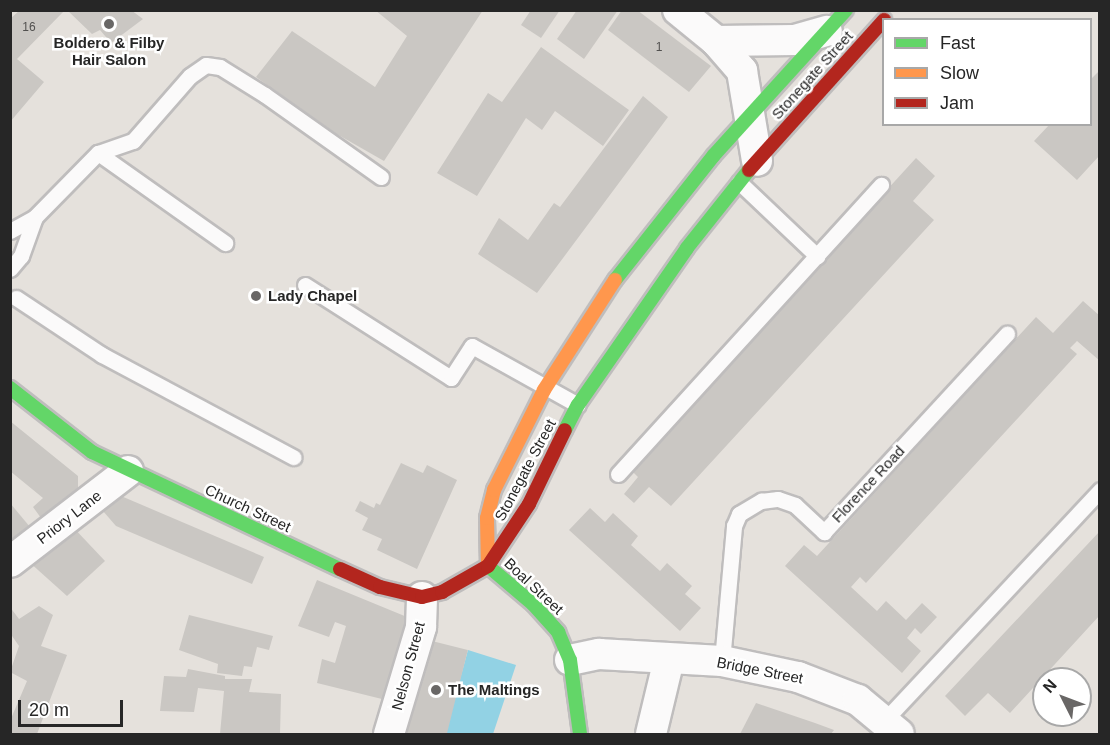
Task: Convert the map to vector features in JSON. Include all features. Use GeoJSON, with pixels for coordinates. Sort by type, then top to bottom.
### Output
{"type":"FeatureCollection","features":[{"type":"Feature","properties":{"kind":"street"},"geometry":{"type":"LineString","coordinates":[[678,10],[716,41],[742,71],[751,113],[748,172]]}},
{"type":"Feature","properties":{"kind":"street"},"geometry":{"type":"LineString","coordinates":[[716,41],[765,43],[836,21]]}},
{"type":"Feature","properties":{"kind":"street","name":"Stonegate Street"},"geometry":{"type":"LineString","coordinates":[[488,567],[488,518],[494,490],[544,390],[589,317],[639,246],[780,79],[836,21]]}},
{"type":"Feature","properties":{"kind":"street","name":"Stonegate Street"},"geometry":{"type":"LineString","coordinates":[[488,567],[529,504],[578,405],[687,248],[748,172],[882,22]]}},
{"type":"Feature","properties":{"kind":"street","name":"Church Street"},"geometry":{"type":"LineString","coordinates":[[10,388],[92,452],[128,471],[380,587],[422,597]]}},
{"type":"Feature","properties":{"kind":"street","name":"Priory Lane"},"geometry":{"type":"LineString","coordinates":[[10,562],[128,471]]}},
{"type":"Feature","properties":{"kind":"street"},"geometry":{"type":"LineString","coordinates":[[422,597],[442,592],[488,567]]}},
{"type":"Feature","properties":{"kind":"street","name":"Boal Street"},"geometry":{"type":"LineString","coordinates":[[488,567],[533,604],[558,632],[570,660],[580,735]]}},
{"type":"Feature","properties":{"kind":"street","name":"Nelson Street"},"geometry":{"type":"LineString","coordinates":[[389,735],[421,627],[422,597]]}},
{"type":"Feature","properties":{"kind":"street","name":"Bridge Street"},"geometry":{"type":"LineString","coordinates":[[570,660],[599,654],[722,661],[828,686],[892,727]]}},
{"type":"Feature","properties":{"kind":"street"},"geometry":{"type":"LineString","coordinates":[[651,735],[669,659]]}},
{"type":"Feature","properties":{"kind":"lane"},"geometry":{"type":"LineString","coordinates":[[10,231],[35,217],[98,153],[133,141],[190,76],[206,65],[220,67],[265,95],[381,177]]}},
{"type":"Feature","properties":{"kind":"lane"},"geometry":{"type":"LineString","coordinates":[[98,153],[225,243]]}},
{"type":"Feature","properties":{"kind":"lane"},"geometry":{"type":"LineString","coordinates":[[748,172],[817,256]]}},
{"type":"Feature","properties":{"kind":"lane"},"geometry":{"type":"LineString","coordinates":[[618,474],[881,185]]}},
{"type":"Feature","properties":{"kind":"lane"},"geometry":{"type":"LineString","coordinates":[[10,268],[21,256],[35,217]]}},
{"type":"Feature","properties":{"kind":"lane"},"geometry":{"type":"LineString","coordinates":[[305,285],[452,378],[472,346],[544,390],[578,405]]}},
{"type":"Feature","properties":{"kind":"lane"},"geometry":{"type":"LineString","coordinates":[[16,298],[102,355],[293,457]]}},
{"type":"Feature","properties":{"kind":"lane","name":"Florence Road"},"geometry":{"type":"LineString","coordinates":[[722,661],[734,526],[739,514],[761,501],[778,499],[795,505],[824,532],[1007,334]]}},
{"type":"Feature","properties":{"kind":"lane"},"geometry":{"type":"LineString","coordinates":[[892,727],[1100,490]]}},
{"type":"Feature","properties":{"kind":"water"},"geometry":{"type":"Polygon","coordinates":[[[468,650],[516,665],[493,734],[445,734],[468,650]]]}},
{"type":"Feature","properties":{"kind":"building"},"geometry":{"type":"Polygon","coordinates":[[[20,10],[65,10],[17,59],[44,82],[10,122],[10,19],[20,10]]]}},
{"type":"Feature","properties":{"kind":"building","name":"Boldero & Filby Hair Salon"},"geometry":{"type":"Polygon","coordinates":[[[67,10],[131,10],[143,19],[111,43],[100,30],[92,34],[67,10]]]}},
{"type":"Feature","properties":{"kind":"building"},"geometry":{"type":"Polygon","coordinates":[[[375,10],[483,10],[384,161],[335,133],[256,77],[292,31],[375,87],[407,36],[375,10]]]}},
{"type":"Feature","properties":{"kind":"building"},"geometry":{"type":"Polygon","coordinates":[[[531,10],[560,10],[541,38],[521,25],[531,10]]]}},
{"type":"Feature","properties":{"kind":"building"},"geometry":{"type":"Polygon","coordinates":[[[577,10],[618,10],[584,59],[557,39],[577,10]]]}},
{"type":"Feature","properties":{"kind":"building"},"geometry":{"type":"Polygon","coordinates":[[[622,10],[637,10],[711,66],[689,92],[608,30],[622,10]]]}},
{"type":"Feature","properties":{"kind":"building"},"geometry":{"type":"Polygon","coordinates":[[[541,47],[629,110],[603,146],[555,111],[542,130],[526,118],[477,196],[437,173],[488,93],[502,102],[541,47]]]}},
{"type":"Feature","properties":{"kind":"building"},"geometry":{"type":"Polygon","coordinates":[[[1100,70],[1100,155],[1077,180],[1034,141],[1048,126],[1092,126],[1092,78],[1100,70]]]}},
{"type":"Feature","properties":{"kind":"building"},"geometry":{"type":"Polygon","coordinates":[[[643,96],[668,117],[537,293],[478,254],[499,218],[528,240],[554,203],[560,207],[643,96]]]}},
{"type":"Feature","properties":{"kind":"building"},"geometry":{"type":"Polygon","coordinates":[[[916,158],[935,176],[913,201],[934,220],[671,506],[649,487],[634,503],[624,494],[638,477],[631,470],[916,158]]]}},
{"type":"Feature","properties":{"kind":"building"},"geometry":{"type":"Polygon","coordinates":[[[1083,301],[1100,316],[1100,361],[1077,341],[1070,348],[1077,354],[866,583],[860,577],[851,587],[877,611],[886,601],[906,620],[922,603],[937,617],[921,634],[915,628],[907,638],[921,651],[902,673],[785,566],[804,545],[817,556],[1036,317],[1053,333],[1083,301]]]}},
{"type":"Feature","properties":{"kind":"building"},"geometry":{"type":"Polygon","coordinates":[[[10,421],[78,476],[78,490],[41,518],[33,507],[43,498],[10,471],[10,421]]]}},
{"type":"Feature","properties":{"kind":"building"},"geometry":{"type":"Polygon","coordinates":[[[401,463],[423,473],[427,465],[457,480],[417,569],[377,550],[382,539],[362,530],[368,518],[355,511],[360,501],[374,508],[376,503],[380,505],[401,463]]]}},
{"type":"Feature","properties":{"kind":"building"},"geometry":{"type":"Polygon","coordinates":[[[114,493],[264,557],[252,584],[116,526],[96,503],[114,493]]]}},
{"type":"Feature","properties":{"kind":"building"},"geometry":{"type":"Polygon","coordinates":[[[10,503],[30,527],[10,542],[10,503]]]}},
{"type":"Feature","properties":{"kind":"building"},"geometry":{"type":"Polygon","coordinates":[[[590,508],[605,522],[613,513],[638,536],[631,545],[660,571],[667,563],[692,586],[685,594],[701,608],[680,631],[569,530],[590,508]]]}},
{"type":"Feature","properties":{"kind":"building"},"geometry":{"type":"Polygon","coordinates":[[[71,525],[105,561],[67,596],[28,561],[71,525]]]}},
{"type":"Feature","properties":{"kind":"building"},"geometry":{"type":"Polygon","coordinates":[[[1100,531],[1100,615],[1052,667],[1032,667],[1032,689],[1010,713],[988,693],[965,716],[945,696],[1100,531]]]}},
{"type":"Feature","properties":{"kind":"building"},"geometry":{"type":"Polygon","coordinates":[[[317,580],[407,617],[386,700],[317,683],[322,659],[335,663],[346,626],[335,622],[329,637],[298,626],[317,580]]]}},
{"type":"Feature","properties":{"kind":"building"},"geometry":{"type":"Polygon","coordinates":[[[39,606],[53,615],[41,646],[67,655],[37,734],[10,734],[10,721],[27,681],[10,672],[19,646],[10,633],[10,607],[19,619],[39,606]]]}},
{"type":"Feature","properties":{"kind":"building"},"geometry":{"type":"Polygon","coordinates":[[[189,615],[273,636],[269,650],[257,647],[252,667],[244,666],[242,676],[217,673],[218,664],[179,650],[189,615]]]}},
{"type":"Feature","properties":{"kind":"building","name":"The Maltings"},"geometry":{"type":"Polygon","coordinates":[[[428,640],[468,650],[447,734],[405,734],[428,640]]]}},
{"type":"Feature","properties":{"kind":"building"},"geometry":{"type":"Polygon","coordinates":[[[188,669],[225,676],[225,679],[252,679],[249,692],[281,694],[280,734],[220,734],[224,691],[198,688],[194,712],[160,711],[164,676],[186,677],[188,669]]]}},
{"type":"Feature","properties":{"kind":"building"},"geometry":{"type":"Polygon","coordinates":[[[756,703],[834,730],[831,734],[740,734],[756,703]]]}},
{"type":"Feature","properties":{"kind":"traffic: fast"},"geometry":{"type":"LineString","coordinates":[[615,280],[714,155],[846,10]]}},
{"type":"Feature","properties":{"kind":"traffic: fast"},"geometry":{"type":"LineString","coordinates":[[565,430],[578,405],[687,248],[749,170]]}},
{"type":"Feature","properties":{"kind":"traffic: fast"},"geometry":{"type":"LineString","coordinates":[[10,388],[92,452],[340,569]]}},
{"type":"Feature","properties":{"kind":"traffic: fast"},"geometry":{"type":"LineString","coordinates":[[488,566],[533,604],[558,632],[570,660],[580,734]]}},
{"type":"Feature","properties":{"kind":"traffic: slow"},"geometry":{"type":"LineString","coordinates":[[488,566],[487,518],[494,490],[544,390],[615,280]]}},
{"type":"Feature","properties":{"kind":"traffic: jam"},"geometry":{"type":"LineString","coordinates":[[749,170],[882,22]]}},
{"type":"Feature","properties":{"kind":"traffic: jam"},"geometry":{"type":"LineString","coordinates":[[340,569],[380,587],[422,597],[442,592],[488,566],[529,504],[565,430]]}},
{"type":"Feature","properties":{"kind":"place","name":"Boldero & Filby Hair Salon"},"geometry":{"type":"Point","coordinates":[109,24]}},
{"type":"Feature","properties":{"kind":"place","name":"Lady Chapel"},"geometry":{"type":"Point","coordinates":[256,296]}},
{"type":"Feature","properties":{"kind":"place","name":"The Maltings"},"geometry":{"type":"Point","coordinates":[436,690]}}]}
